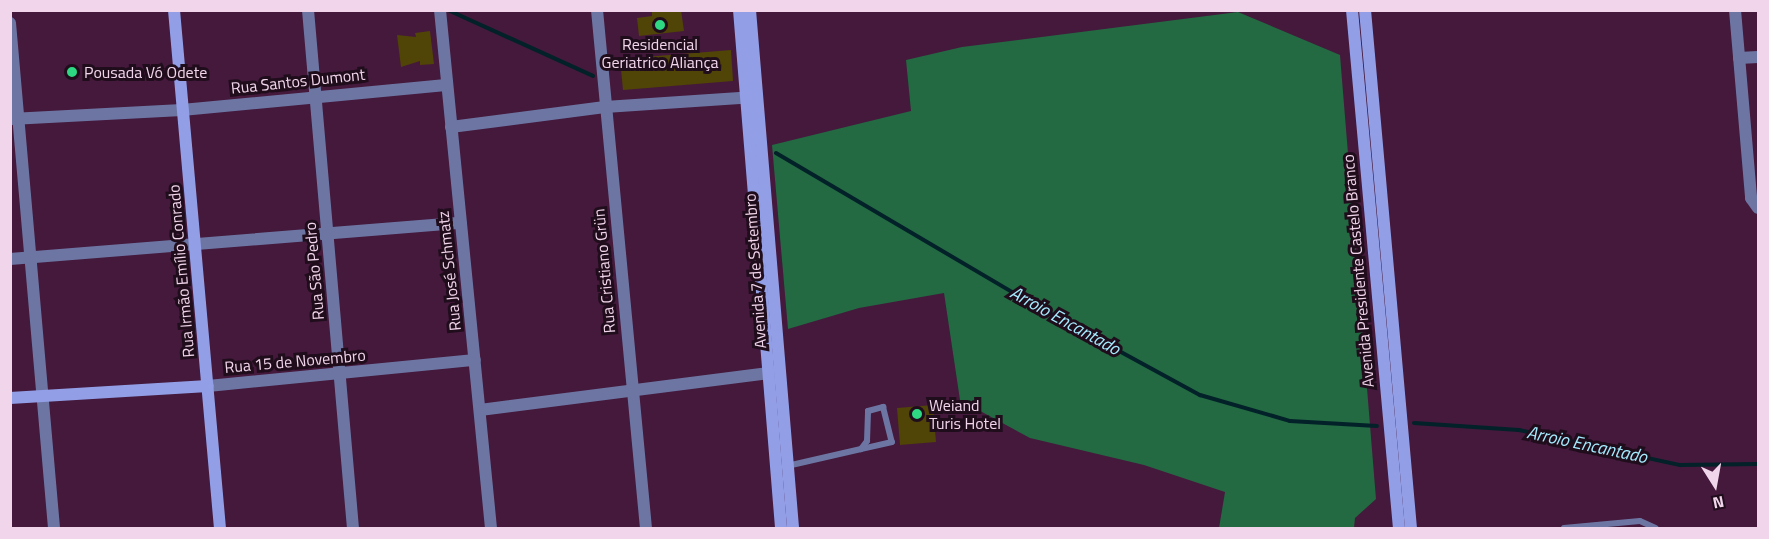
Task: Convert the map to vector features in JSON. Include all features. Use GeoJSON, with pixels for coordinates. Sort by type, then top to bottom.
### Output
{"type":"FeatureCollection","features":[{"type":"Feature","properties":{"kind":"main road","name":"Rua Irmão Emílio Conrado"},"geometry":{"type":"LineString","coordinates":[[174,10],[197,247],[220,528]]}},
{"type":"Feature","properties":{"kind":"main road","name":"Avenida 7 de Setembro"},"geometry":{"type":"LineString","coordinates":[[739,10],[753,98]]}},
{"type":"Feature","properties":{"kind":"main road","name":"Avenida 7 de Setembro"},"geometry":{"type":"LineString","coordinates":[[750,10],[753,98],[780,468],[781,528]]}},
{"type":"Feature","properties":{"kind":"main road","name":"Avenida Presidente Castelo Branco"},"geometry":{"type":"LineString","coordinates":[[1352,10],[1399,528]]}},
{"type":"Feature","properties":{"kind":"main road","name":"Avenida Presidente Castelo Branco"},"geometry":{"type":"LineString","coordinates":[[1365,10],[1411,528]]}},
{"type":"Feature","properties":{"kind":"main road","name":"Rua 15 de Novembro"},"geometry":{"type":"LineString","coordinates":[[10,398],[208,386]]}},
{"type":"Feature","properties":{"kind":"main road","name":"Avenida 7 de Setembro"},"geometry":{"type":"LineString","coordinates":[[780,468],[793,528]]}},
{"type":"Feature","properties":{"kind":"street","name":"Rua São Pedro"},"geometry":{"type":"LineString","coordinates":[[308,10],[353,528]]}},
{"type":"Feature","properties":{"kind":"street","name":"Rua José Schmatz"},"geometry":{"type":"LineString","coordinates":[[440,10],[491,528]]}},
{"type":"Feature","properties":{"kind":"street","name":"Rua Cristiano Grün"},"geometry":{"type":"LineString","coordinates":[[597,10],[646,528]]}},
{"type":"Feature","properties":{"kind":"street"},"geometry":{"type":"LineString","coordinates":[[1735,10],[1751,198],[1758,208]]}},
{"type":"Feature","properties":{"kind":"street"},"geometry":{"type":"LineString","coordinates":[[10,23],[14,119],[44,397],[54,528]]}},
{"type":"Feature","properties":{"kind":"street"},"geometry":{"type":"LineString","coordinates":[[1739,58],[1758,57]]}},
{"type":"Feature","properties":{"kind":"street","name":"Rua Santos Dumont"},"geometry":{"type":"LineString","coordinates":[[14,119],[182,110],[316,95],[446,85]]}},
{"type":"Feature","properties":{"kind":"street"},"geometry":{"type":"LineString","coordinates":[[451,127],[605,107],[753,98]]}},
{"type":"Feature","properties":{"kind":"street"},"geometry":{"type":"LineString","coordinates":[[10,259],[197,247],[461,223]]}},
{"type":"Feature","properties":{"kind":"street","name":"Rua 15 de Novembro"},"geometry":{"type":"LineString","coordinates":[[208,386],[475,360]]}},
{"type":"Feature","properties":{"kind":"street"},"geometry":{"type":"LineString","coordinates":[[480,410],[631,388],[773,373]]}},
{"type":"Feature","properties":{"kind":"lane"},"geometry":{"type":"LineString","coordinates":[[780,468],[892,442],[883,407],[868,411],[867,441],[861,449]]}},
{"type":"Feature","properties":{"kind":"lane"},"geometry":{"type":"LineString","coordinates":[[1564,528],[1640,521],[1656,528]]}},
{"type":"Feature","properties":{"kind":"green space"},"geometry":{"type":"Polygon","coordinates":[[[1238,12],[1340,55],[1376,499],[1355,518],[1354,528],[1219,528],[1225,492],[1144,465],[1030,438],[960,400],[944,293],[859,308],[788,329],[772,145],[911,111],[906,60],[962,47],[1238,12]]]}},
{"type":"Feature","properties":{"kind":"building","name":"Residencial Geriatrico Aliança"},"geometry":{"type":"Polygon","coordinates":[[[652,10],[681,10],[684,31],[639,36],[637,18],[652,16],[652,10]]]}},
{"type":"Feature","properties":{"kind":"building"},"geometry":{"type":"Polygon","coordinates":[[[430,31],[434,64],[420,65],[420,61],[401,67],[397,35],[416,37],[415,33],[430,31]]]}},
{"type":"Feature","properties":{"kind":"building"},"geometry":{"type":"Polygon","coordinates":[[[731,50],[733,81],[623,90],[620,59],[731,50]]]}},
{"type":"Feature","properties":{"kind":"building"},"geometry":{"type":"Polygon","coordinates":[[[933,405],[936,442],[900,445],[897,408],[933,405]]]}},
{"type":"Feature","properties":{"kind":"waterway"},"geometry":{"type":"LineString","coordinates":[[450,11],[593,76]]}},
{"type":"Feature","properties":{"kind":"waterway","name":"Arroio Encantado"},"geometry":{"type":"LineString","coordinates":[[776,153],[1022,298],[1200,395],[1290,421],[1377,426]]}},
{"type":"Feature","properties":{"kind":"waterway","name":"Arroio Encantado"},"geometry":{"type":"LineString","coordinates":[[1414,423],[1519,430],[1680,465],[1758,464]]}},
{"type":"Feature","properties":{"kind":"place","name":"Residencial Geriatrico Aliança"},"geometry":{"type":"Point","coordinates":[660,25]}},
{"type":"Feature","properties":{"kind":"place","name":"Pousada Vó Odete"},"geometry":{"type":"Point","coordinates":[72,72]}},
{"type":"Feature","properties":{"kind":"place","name":"Weiand Turis Hotel"},"geometry":{"type":"Point","coordinates":[917,414]}}]}
